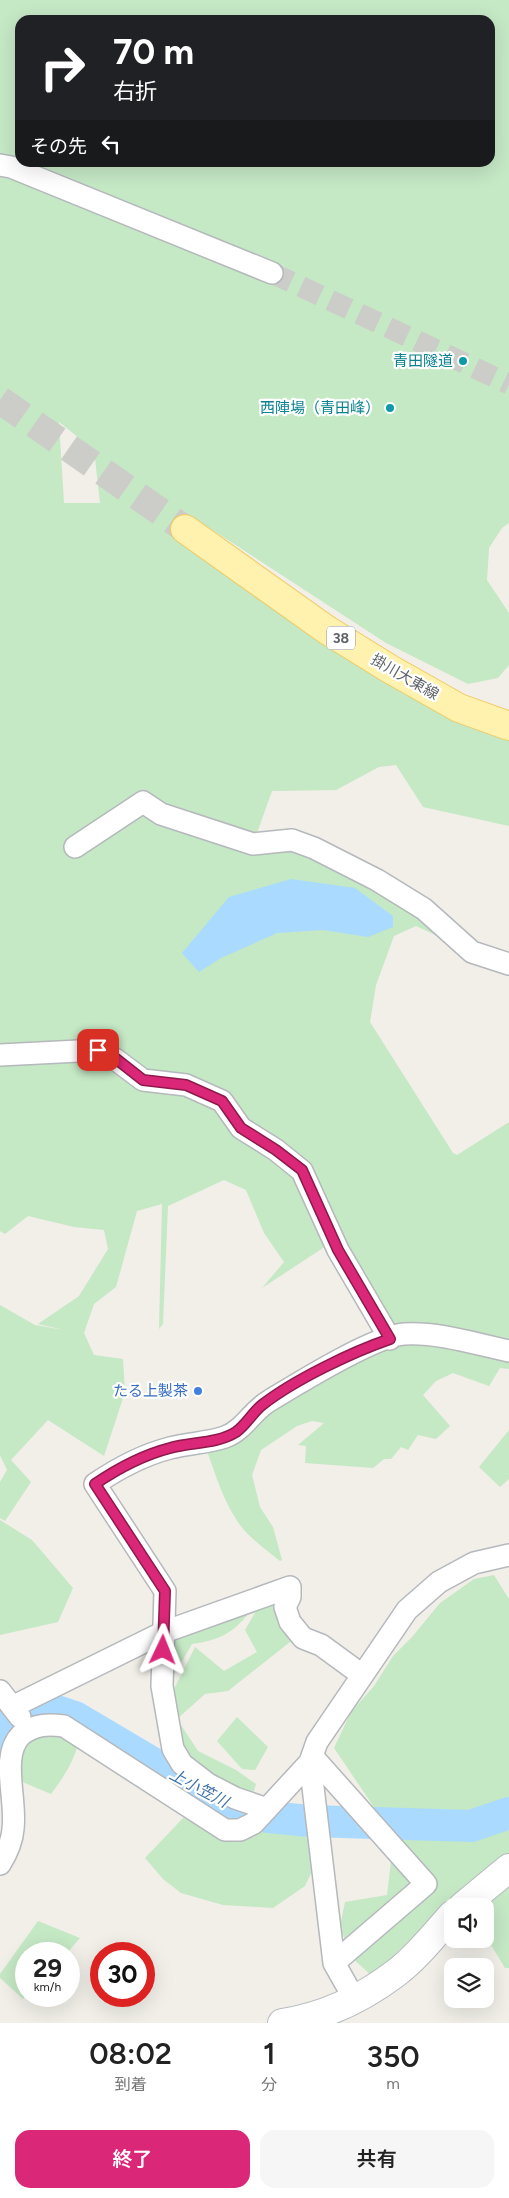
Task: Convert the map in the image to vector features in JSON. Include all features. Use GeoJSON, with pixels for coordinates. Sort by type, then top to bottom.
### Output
{"type":"FeatureCollection","features":[{"type":"Feature","properties":{"kind":"main road","name":"掛川大東線"},"geometry":{"type":"LineString","coordinates":[[185,529],[327,630],[390,669],[459,708],[509,726]]}},
{"type":"Feature","properties":{"kind":"street"},"geometry":{"type":"LineString","coordinates":[[0,165],[110,206],[272,272]]}},
{"type":"Feature","properties":{"kind":"street"},"geometry":{"type":"LineString","coordinates":[[74,847],[142,802],[161,814],[253,844],[292,840],[314,848],[398,892],[424,909],[472,952],[509,964]]}},
{"type":"Feature","properties":{"kind":"street"},"geometry":{"type":"LineString","coordinates":[[0,1055],[98,1050],[115,1058],[143,1080],[186,1085],[222,1101],[241,1128],[276,1150],[302,1170],[338,1250],[390,1339]]}},
{"type":"Feature","properties":{"kind":"street"},"geometry":{"type":"LineString","coordinates":[[265,1811],[208,1784],[182,1764],[174,1749],[162,1686],[165,1591],[95,1484],[119,1469],[168,1448],[225,1437],[237,1431],[262,1405],[298,1383],[374,1344],[404,1334],[448,1338],[509,1351]]}},
{"type":"Feature","properties":{"kind":"street"},"geometry":{"type":"LineString","coordinates":[[16,1712],[47,1724],[64,1726],[226,1830],[240,1830],[265,1811],[311,1759],[317,1742],[407,1610],[439,1582],[474,1563],[509,1555]]}},
{"type":"Feature","properties":{"kind":"street"},"geometry":{"type":"LineString","coordinates":[[16,1712],[94,1664],[164,1632],[290,1587],[290,1597],[286,1607],[290,1622],[303,1638],[321,1645],[362,1675]]}},
{"type":"Feature","properties":{"kind":"street"},"geometry":{"type":"LineString","coordinates":[[0,1864],[9,1850],[14,1827],[7,1762],[16,1712]]}},
{"type":"Feature","properties":{"kind":"street"},"geometry":{"type":"LineString","coordinates":[[311,1759],[358,1807],[426,1884],[334,1963]]}},
{"type":"Feature","properties":{"kind":"street"},"geometry":{"type":"LineString","coordinates":[[311,1759],[334,1963],[356,2000]]}},
{"type":"Feature","properties":{"kind":"street"},"geometry":{"type":"LineString","coordinates":[[473,1898],[509,1868]]}},
{"type":"Feature","properties":{"kind":"street"},"geometry":{"type":"LineString","coordinates":[[282,2023],[326,2017],[356,2000],[398,1972],[444,1923]]}},
{"type":"Feature","properties":{"kind":"green space"},"geometry":{"type":"Polygon","coordinates":[[[0,0],[509,0],[509,523],[502,528],[489,548],[487,580],[509,613],[509,665],[498,678],[468,684],[386,643],[194,518],[323,640],[384,682],[509,726],[509,826],[423,807],[396,765],[379,767],[336,790],[272,791],[253,844],[314,848],[472,952],[416,926],[394,936],[376,985],[370,1022],[453,1153],[457,1155],[509,1122],[509,1369],[500,1368],[489,1386],[453,1373],[436,1381],[423,1395],[450,1426],[436,1439],[418,1435],[408,1450],[401,1447],[391,1459],[384,1459],[373,1468],[305,1463],[306,1446],[298,1445],[324,1423],[312,1421],[297,1426],[261,1450],[252,1475],[260,1507],[273,1527],[282,1560],[280,1561],[249,1535],[234,1517],[207,1451],[258,1418],[385,1329],[326,1246],[262,1288],[284,1262],[264,1233],[246,1190],[224,1180],[168,1206],[163,1324],[159,1329],[162,1204],[137,1211],[116,1287],[94,1304],[84,1333],[94,1355],[123,1359],[125,1392],[104,1456],[48,1420],[11,1460],[31,1482],[5,1521],[0,1518],[0,1482],[7,1470],[0,1455],[0,1305],[35,1325],[64,1330],[38,1324],[79,1296],[108,1249],[104,1230],[74,1227],[28,1216],[5,1234],[0,1231],[0,0]],[[59,422],[64,503],[100,503],[94,450],[59,422]]]}},
{"type":"Feature","properties":{"kind":"green space"},"geometry":{"type":"Polygon","coordinates":[[[509,1430],[509,1479],[500,1487],[479,1467],[509,1430]]]}},
{"type":"Feature","properties":{"kind":"green space"},"geometry":{"type":"Polygon","coordinates":[[[0,1520],[32,1540],[73,1588],[58,1622],[0,1635],[0,1520]]]}},
{"type":"Feature","properties":{"kind":"green space"},"geometry":{"type":"Polygon","coordinates":[[[494,1575],[509,1599],[509,1853],[455,1898],[444,1898],[444,1907],[372,1976],[351,1957],[340,1926],[345,1902],[387,1895],[394,1836],[440,1817],[410,1816],[376,1810],[334,1748],[351,1712],[374,1686],[393,1656],[412,1637],[440,1603],[474,1579],[494,1575]]]}},
{"type":"Feature","properties":{"kind":"green space"},"geometry":{"type":"Polygon","coordinates":[[[284,1589],[300,1634],[228,1691],[205,1694],[177,1719],[198,1751],[236,1770],[256,1784],[253,1794],[233,1790],[224,1780],[198,1769],[185,1756],[178,1737],[169,1699],[195,1647],[224,1671],[257,1652],[245,1630],[256,1611],[212,1617],[284,1589]]]}},
{"type":"Feature","properties":{"kind":"green space"},"geometry":{"type":"Polygon","coordinates":[[[249,1613],[237,1626],[224,1635],[192,1644],[174,1675],[169,1689],[166,1635],[249,1613]]]}},
{"type":"Feature","properties":{"kind":"green space"},"geometry":{"type":"Polygon","coordinates":[[[237,1717],[268,1747],[255,1770],[242,1769],[217,1741],[237,1717]]]}},
{"type":"Feature","properties":{"kind":"green space"},"geometry":{"type":"Polygon","coordinates":[[[33,1734],[59,1736],[78,1744],[67,1770],[51,1794],[20,1781],[16,1783],[22,1742],[33,1734]]]}},
{"type":"Feature","properties":{"kind":"green space"},"geometry":{"type":"Polygon","coordinates":[[[184,1817],[236,1840],[273,1824],[310,1832],[314,1867],[305,1886],[273,1908],[223,1905],[181,1893],[163,1879],[145,1858],[184,1817]]]}},
{"type":"Feature","properties":{"kind":"green space"},"geometry":{"type":"Polygon","coordinates":[[[509,1885],[509,1968],[505,1968],[493,1948],[493,1898],[509,1885]]]}},
{"type":"Feature","properties":{"kind":"green space"},"geometry":{"type":"Polygon","coordinates":[[[38,1921],[80,1938],[76,1942],[23,1942],[38,1921]]]}},
{"type":"Feature","properties":{"kind":"green space"},"geometry":{"type":"Polygon","coordinates":[[[15,1953],[15,1992],[0,1978],[0,1974],[15,1953]]]}},
{"type":"Feature","properties":{"kind":"water"},"geometry":{"type":"Polygon","coordinates":[[[291,879],[355,888],[393,916],[393,927],[368,937],[323,930],[277,933],[221,958],[199,972],[182,953],[229,897],[291,879]]]}},
{"type":"Feature","properties":{"kind":"waterway","name":"上小笠川"},"geometry":{"type":"LineString","coordinates":[[0,1736],[8,1725],[29,1713],[44,1710],[60,1712],[75,1717],[217,1801],[268,1817],[310,1821],[471,1826],[509,1813]]}},
{"type":"Feature","properties":{"kind":"tunnel"},"geometry":{"type":"LineString","coordinates":[[272,273],[509,384]]}},
{"type":"Feature","properties":{"kind":"tunnel"},"geometry":{"type":"LineString","coordinates":[[0,400],[185,529]]}},
{"type":"Feature","properties":{"kind":"place","name":"青田隧道"},"geometry":{"type":"Point","coordinates":[463,361]}},
{"type":"Feature","properties":{"kind":"place","name":"西陣場（青田峰）"},"geometry":{"type":"Point","coordinates":[390,408]}},
{"type":"Feature","properties":{"kind":"place","name":"たる上製茶"},"geometry":{"type":"Point","coordinates":[198,1391]}},
{"type":"Feature","properties":{"kind":"route"},"geometry":{"type":"LineString","coordinates":[[98,1050],[115,1058],[143,1080],[186,1085],[222,1101],[241,1128],[276,1150],[302,1170],[338,1250],[390,1339],[374,1344],[308,1377],[262,1405],[237,1431],[225,1437],[168,1448],[119,1469],[95,1484],[165,1591],[163,1650]]}}]}
